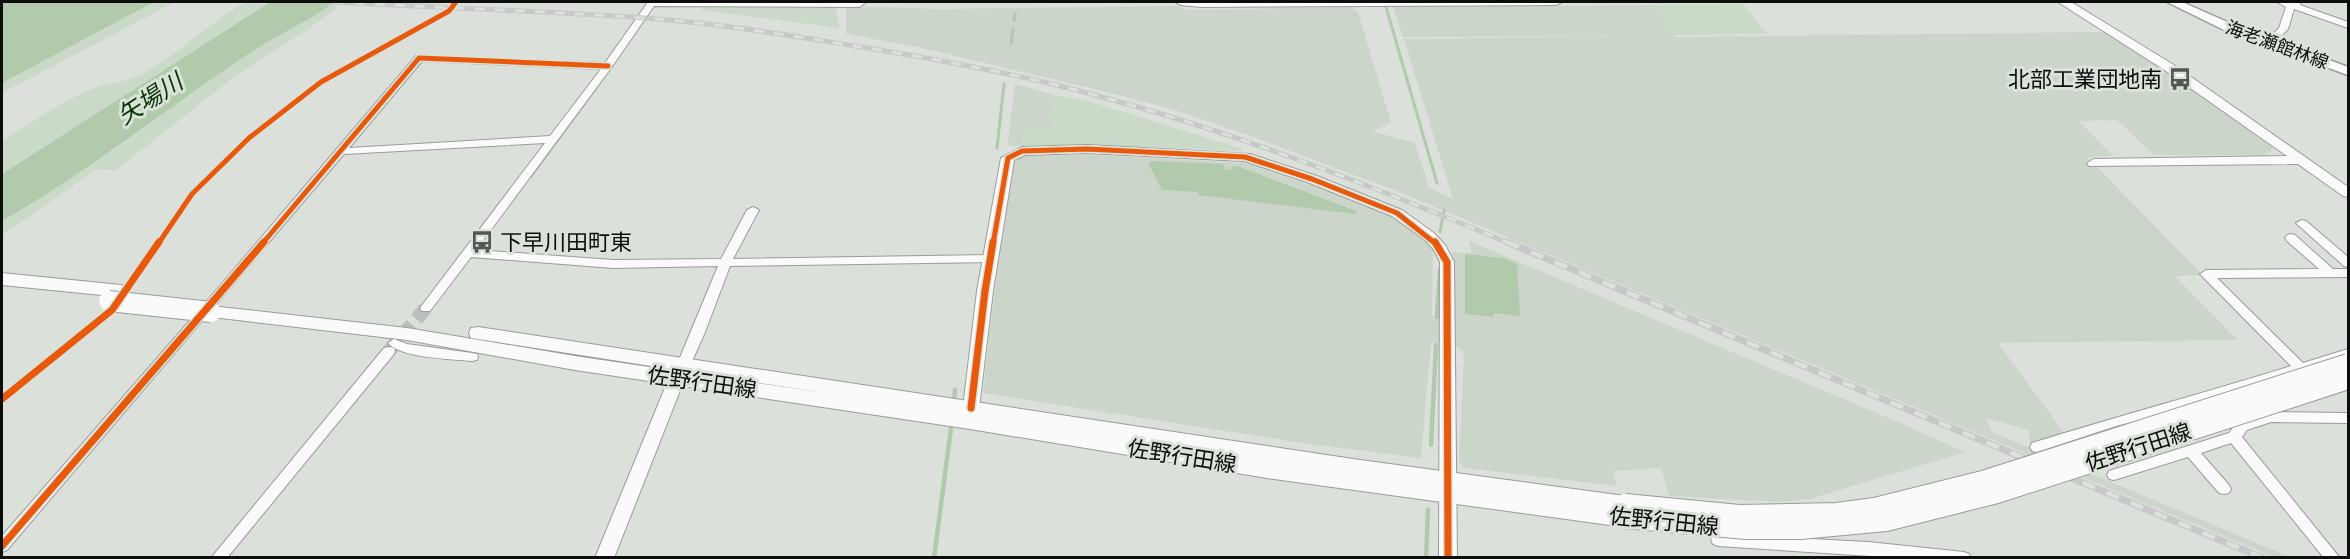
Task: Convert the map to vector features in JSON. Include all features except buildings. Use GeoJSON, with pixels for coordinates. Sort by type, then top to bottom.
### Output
{"type":"FeatureCollection","features":[{"type":"Feature","properties":{"kind":"main road","name":"海老瀬館林線"},"geometry":{"type":"LineString","coordinates":[[2173,2],[2206,18],[2349,71]]}},
{"type":"Feature","properties":{"kind":"main road","name":"佐野行田線"},"geometry":{"type":"LineString","coordinates":[[2,279],[83,293]]}},
{"type":"Feature","properties":{"kind":"main road","name":"佐野行田線"},"geometry":{"type":"LineString","coordinates":[[2,291],[83,293],[216,307],[388,320],[1267,470],[1448,486]]}},
{"type":"Feature","properties":{"kind":"main road","name":"佐野行田線"},"geometry":{"type":"LineString","coordinates":[[216,307],[399,344],[681,371],[971,408],[1448,486],[1746,529],[1800,529],[1886,521],[1997,493],[2349,379]]}},
{"type":"Feature","properties":{"kind":"main road","name":"佐野行田線"},"geometry":{"type":"LineString","coordinates":[[1624,511],[1739,515],[1837,513],[1875,508],[1983,481],[2349,364]]}},
{"type":"Feature","properties":{"kind":"street"},"geometry":{"type":"LineString","coordinates":[[426,308],[608,66],[652,2],[860,3]]}},
{"type":"Feature","properties":{"kind":"street"},"geometry":{"type":"LineString","coordinates":[[1181,2],[1201,4],[1556,2]]}},
{"type":"Feature","properties":{"kind":"street"},"geometry":{"type":"LineString","coordinates":[[2064,2],[2170,68],[2306,160],[2349,186]]}},
{"type":"Feature","properties":{"kind":"street"},"geometry":{"type":"LineString","coordinates":[[2074,2],[2178,67],[2349,193]]}},
{"type":"Feature","properties":{"kind":"street"},"geometry":{"type":"LineString","coordinates":[[2281,2],[2296,4],[2349,25]]}},
{"type":"Feature","properties":{"kind":"street"},"geometry":{"type":"LineString","coordinates":[[2270,42],[2283,29],[2286,15],[2296,4]]}},
{"type":"Feature","properties":{"kind":"street"},"geometry":{"type":"LineString","coordinates":[[2,546],[342,151],[419,58],[608,66]]}},
{"type":"Feature","properties":{"kind":"street"},"geometry":{"type":"LineString","coordinates":[[342,151],[552,139]]}},
{"type":"Feature","properties":{"kind":"street"},"geometry":{"type":"LineString","coordinates":[[971,408],[990,259],[1008,158],[1022,150],[1087,149],[1245,157],[1312,179],[1397,213],[1430,237],[1440,248],[1447,262],[1448,558]]}},
{"type":"Feature","properties":{"kind":"street"},"geometry":{"type":"LineString","coordinates":[[2094,163],[2306,160]]}},
{"type":"Feature","properties":{"kind":"street"},"geometry":{"type":"LineString","coordinates":[[603,558],[681,371],[699,334],[726,261],[748,224],[753,210]]}},
{"type":"Feature","properties":{"kind":"street"},"geometry":{"type":"LineString","coordinates":[[2302,223],[2349,263]]}},
{"type":"Feature","properties":{"kind":"street"},"geometry":{"type":"LineString","coordinates":[[2291,238],[2330,273]]}},
{"type":"Feature","properties":{"kind":"street"},"geometry":{"type":"LineString","coordinates":[[467,253],[613,264],[990,259]]}},
{"type":"Feature","properties":{"kind":"street"},"geometry":{"type":"LineString","coordinates":[[2300,367],[2206,274],[2349,273]]}},
{"type":"Feature","properties":{"kind":"street"},"geometry":{"type":"LineString","coordinates":[[218,558],[352,395],[399,344],[472,357]]}},
{"type":"Feature","properties":{"kind":"street"},"geometry":{"type":"LineString","coordinates":[[2037,447],[2114,422],[2196,401],[2349,353]]}},
{"type":"Feature","properties":{"kind":"street"},"geometry":{"type":"LineString","coordinates":[[2114,475],[2234,437],[2242,426],[2271,417],[2348,418]]}},
{"type":"Feature","properties":{"kind":"street"},"geometry":{"type":"LineString","coordinates":[[2234,437],[2333,558]]}},
{"type":"Feature","properties":{"kind":"street"},"geometry":{"type":"LineString","coordinates":[[2191,451],[2224,489]]}},
{"type":"Feature","properties":{"kind":"street"},"geometry":{"type":"LineString","coordinates":[[1718,540],[1878,549],[1964,558]]}},
{"type":"Feature","properties":{"kind":"shaded area"},"geometry":{"type":"Polygon","coordinates":[[[154,2],[175,2],[2,93],[2,83],[154,2]]]}},
{"type":"Feature","properties":{"kind":"shaded area"},"geometry":{"type":"Polygon","coordinates":[[[334,2],[340,2],[335,5],[336,8],[310,28],[234,77],[116,170],[97,169],[2,235],[2,221],[99,160],[224,70],[334,2]]]}},
{"type":"Feature","properties":{"kind":"shaded area"},"geometry":{"type":"Polygon","coordinates":[[[244,3],[266,4],[2,174],[2,141],[78,95],[142,74],[244,3]]]}},
{"type":"Feature","properties":{"kind":"shaded area"},"geometry":{"type":"Polygon","coordinates":[[[1743,4],[1767,34],[1673,35],[1654,5],[1743,4]]]}},
{"type":"Feature","properties":{"kind":"shaded area"},"geometry":{"type":"Polygon","coordinates":[[[1654,5],[1675,37],[2107,32],[2162,66],[2268,140],[2272,147],[2271,152],[2262,155],[2154,155],[2117,120],[2079,121],[2113,156],[2087,157],[2203,275],[2175,276],[2237,340],[1998,343],[2065,434],[2030,444],[2029,430],[1986,418],[1992,432],[2290,557],[2274,557],[1399,192],[1251,136],[1172,109],[1102,91],[918,47],[846,34],[846,6],[938,9],[1177,6],[1188,10],[1350,7],[1358,12],[1391,123],[1372,131],[1415,143],[1429,188],[1453,199],[1404,39],[1649,36],[1403,37],[1393,7],[1654,5]]]}},
{"type":"Feature","properties":{"kind":"shaded area"},"geometry":{"type":"Polygon","coordinates":[[[704,6],[832,6],[836,8],[839,28],[701,10],[704,6]]]}},
{"type":"Feature","properties":{"kind":"shaded area"},"geometry":{"type":"Polygon","coordinates":[[[1015,84],[1054,95],[1052,129],[1025,129],[1023,146],[1010,146],[1008,142],[1015,84]]]}},
{"type":"Feature","properties":{"kind":"shaded area"},"geometry":{"type":"Polygon","coordinates":[[[1054,95],[1091,102],[1243,149],[1240,151],[1081,145],[1023,146],[1025,129],[1052,128],[1054,95]]]}},
{"type":"Feature","properties":{"kind":"shaded area"},"geometry":{"type":"Polygon","coordinates":[[[1091,155],[1244,163],[1325,190],[1392,217],[1409,226],[1433,247],[1432,316],[1443,318],[1443,343],[1431,342],[1421,458],[1303,443],[983,393],[1013,161],[1023,156],[1091,155]]]}},
{"type":"Feature","properties":{"kind":"shaded area"},"geometry":{"type":"Polygon","coordinates":[[[1469,241],[1965,452],[1810,499],[1782,502],[1669,496],[1661,468],[1613,471],[1617,486],[1464,468],[1459,461],[1464,352],[1454,344],[1452,252],[1471,253],[1469,241]]]}},
{"type":"Feature","properties":{"kind":"water"},"geometry":{"type":"Polygon","coordinates":[[[154,2],[2,83],[2,3],[154,2]]]}},
{"type":"Feature","properties":{"kind":"water","name":"矢場川"},"geometry":{"type":"Polygon","coordinates":[[[270,2],[334,2],[224,70],[67,181],[2,221],[2,174],[270,2]]]}},
{"type":"Feature","properties":{"kind":"water"},"geometry":{"type":"Polygon","coordinates":[[[1151,161],[1223,164],[1225,169],[1231,170],[1233,166],[1237,166],[1356,211],[1355,214],[1199,195],[1198,192],[1162,190],[1149,165],[1151,161]]]}},
{"type":"Feature","properties":{"kind":"water"},"geometry":{"type":"Polygon","coordinates":[[[1465,254],[1503,258],[1517,264],[1520,316],[1494,313],[1494,317],[1465,314],[1465,254]]]}},
{"type":"Feature","properties":{"kind":"waterway"},"geometry":{"type":"LineString","coordinates":[[1386,7],[1437,183]]}},
{"type":"Feature","properties":{"kind":"waterway"},"geometry":{"type":"LineString","coordinates":[[1014,21],[1015,14]]}},
{"type":"Feature","properties":{"kind":"waterway"},"geometry":{"type":"LineString","coordinates":[[1011,44],[1013,29]]}},
{"type":"Feature","properties":{"kind":"waterway"},"geometry":{"type":"LineString","coordinates":[[531,176],[601,81]]}},
{"type":"Feature","properties":{"kind":"waterway"},"geometry":{"type":"LineString","coordinates":[[997,148],[1004,84]]}},
{"type":"Feature","properties":{"kind":"waterway"},"geometry":{"type":"LineString","coordinates":[[1440,232],[1444,210]]}},
{"type":"Feature","properties":{"kind":"waterway"},"geometry":{"type":"LineString","coordinates":[[1437,317],[1440,270]]}},
{"type":"Feature","properties":{"kind":"waterway"},"geometry":{"type":"LineString","coordinates":[[1431,445],[1436,345]]}},
{"type":"Feature","properties":{"kind":"waterway"},"geometry":{"type":"LineString","coordinates":[[954,402],[955,390]]}},
{"type":"Feature","properties":{"kind":"waterway"},"geometry":{"type":"LineString","coordinates":[[934,558],[952,421]]}},
{"type":"Feature","properties":{"kind":"waterway"},"geometry":{"type":"LineString","coordinates":[[1426,558],[1428,510]]}},
{"type":"Feature","properties":{"kind":"tunnel"},"geometry":{"type":"LineString","coordinates":[[389,351],[426,308]]}},
{"type":"Feature","properties":{"kind":"railway"},"geometry":{"type":"LineString","coordinates":[[335,2],[681,21],[849,45],[999,72],[1058,85],[1141,108],[1249,142],[1407,201],[1511,244]]}},
{"type":"Feature","properties":{"kind":"railway"},"geometry":{"type":"LineString","coordinates":[[1507,242],[2263,558]]}},
{"type":"Feature","properties":{"kind":"cycle path"},"geometry":{"type":"LineString","coordinates":[[2,399],[112,310],[192,194],[249,138],[321,82],[449,11],[456,2]]}},
{"type":"Feature","properties":{"kind":"cycle path"},"geometry":{"type":"LineString","coordinates":[[2,546],[224,289],[419,58],[608,66]]}},
{"type":"Feature","properties":{"kind":"cycle path"},"geometry":{"type":"LineString","coordinates":[[971,408],[985,291],[1008,158],[1022,151],[1087,149],[1245,157],[1312,179],[1397,213],[1430,237],[1440,248],[1447,262],[1448,558]]}},
{"type":"Feature","properties":{"kind":"place","name":"北部工業団地南"},"geometry":{"type":"Point","coordinates":[2180,79]}},
{"type":"Feature","properties":{"kind":"place","name":"下早川田町東"},"geometry":{"type":"Point","coordinates":[482,242]}}]}
